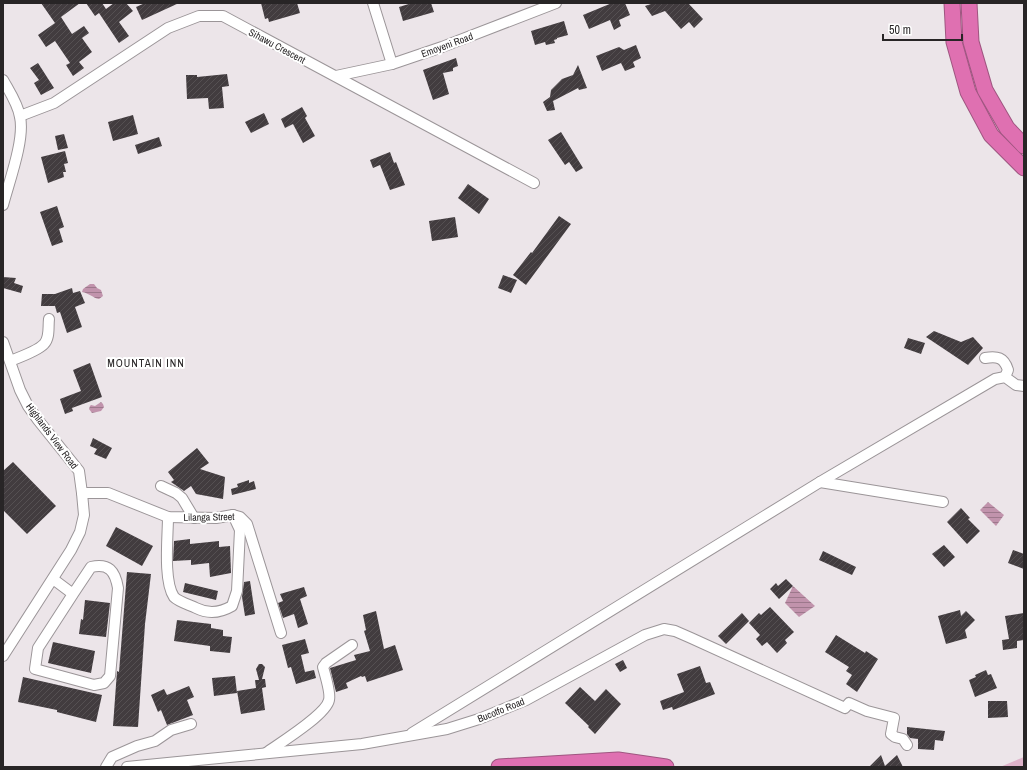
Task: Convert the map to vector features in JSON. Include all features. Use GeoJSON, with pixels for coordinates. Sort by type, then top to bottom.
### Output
{"type":"FeatureCollection","features":[{"type":"Feature","properties":{"kind":"highway"},"geometry":{"type":"LineString","coordinates":[[952,3],[954,42],[968,92],[991,135],[1024,168]]}},
{"type":"Feature","properties":{"kind":"highway"},"geometry":{"type":"LineString","coordinates":[[969,3],[971,42],[985,90],[1007,128],[1024,146]]}},
{"type":"Feature","properties":{"kind":"highway"},"geometry":{"type":"LineString","coordinates":[[500,767],[618,760],[666,767]]}},
{"type":"Feature","properties":{"kind":"street"},"geometry":{"type":"LineString","coordinates":[[373,3],[392,64]]}},
{"type":"Feature","properties":{"kind":"street","name":"Emoyeni Road"},"geometry":{"type":"LineString","coordinates":[[336,76],[392,64],[442,47],[556,3]]}},
{"type":"Feature","properties":{"kind":"street","name":"Sihawu Crescent"},"geometry":{"type":"LineString","coordinates":[[20,116],[54,104],[168,28],[199,16],[223,16],[534,183]]}},
{"type":"Feature","properties":{"kind":"street"},"geometry":{"type":"LineString","coordinates":[[3,80],[11,94],[20,116],[21,132],[17,155],[3,205]]}},
{"type":"Feature","properties":{"kind":"street"},"geometry":{"type":"LineString","coordinates":[[10,361],[29,353],[44,344],[49,333],[49,319]]}},
{"type":"Feature","properties":{"kind":"street","name":"Highlands View Road"},"geometry":{"type":"LineString","coordinates":[[3,342],[28,406],[79,471],[84,515],[80,532],[71,550],[3,656]]}},
{"type":"Feature","properties":{"kind":"street"},"geometry":{"type":"LineString","coordinates":[[985,358],[1000,358],[1005,363],[1008,370],[1005,377]]}},
{"type":"Feature","properties":{"kind":"street"},"geometry":{"type":"LineString","coordinates":[[407,736],[820,482],[995,379],[1005,377],[1016,385],[1024,386]]}},
{"type":"Feature","properties":{"kind":"street"},"geometry":{"type":"LineString","coordinates":[[820,482],[943,502]]}},
{"type":"Feature","properties":{"kind":"street"},"geometry":{"type":"LineString","coordinates":[[161,486],[182,498],[194,518]]}},
{"type":"Feature","properties":{"kind":"street","name":"Lilanga Street"},"geometry":{"type":"LineString","coordinates":[[82,493],[108,493],[168,517],[216,518],[233,515],[240,517],[247,524],[281,633]]}},
{"type":"Feature","properties":{"kind":"street"},"geometry":{"type":"LineString","coordinates":[[168,517],[167,575],[175,598],[204,612],[221,612],[232,606],[237,591],[240,530],[233,515]]}},
{"type":"Feature","properties":{"kind":"street"},"geometry":{"type":"LineString","coordinates":[[91,567],[108,567],[116,576],[118,588],[110,676],[104,683],[94,685],[35,669],[38,648],[73,594],[91,567]]}},
{"type":"Feature","properties":{"kind":"street"},"geometry":{"type":"LineString","coordinates":[[53,579],[73,594]]}},
{"type":"Feature","properties":{"kind":"street","name":"Bucotfo Road"},"geometry":{"type":"LineString","coordinates":[[126,767],[362,744],[448,729],[479,719],[526,700],[645,635],[664,629],[675,631],[845,708],[849,703],[866,711],[894,718],[890,734],[903,739],[908,745]]}},
{"type":"Feature","properties":{"kind":"street"},"geometry":{"type":"LineString","coordinates":[[264,754],[325,710],[330,699],[322,667],[352,645]]}},
{"type":"Feature","properties":{"kind":"street"},"geometry":{"type":"LineString","coordinates":[[106,767],[112,757],[137,746],[155,741],[172,730],[191,724]]}},
{"type":"Feature","properties":{"kind":"shaded area"},"geometry":{"type":"Polygon","coordinates":[[[90,284],[94,284],[101,290],[103,296],[99,299],[82,292],[83,289],[90,284]]]}},
{"type":"Feature","properties":{"kind":"shaded area"},"geometry":{"type":"Polygon","coordinates":[[[101,402],[104,407],[101,411],[92,413],[89,409],[90,406],[95,406],[101,402]]]}},
{"type":"Feature","properties":{"kind":"shaded area"},"geometry":{"type":"Polygon","coordinates":[[[988,502],[1004,515],[996,526],[980,510],[988,502]]]}},
{"type":"Feature","properties":{"kind":"shaded area"},"geometry":{"type":"Polygon","coordinates":[[[793,586],[815,606],[799,617],[785,603],[793,586]]]}},
{"type":"Feature","properties":{"kind":"shaded area"},"geometry":{"type":"Polygon","coordinates":[[[1024,757],[1024,767],[1000,767],[1024,757]]]}},
{"type":"Feature","properties":{"kind":"building"},"geometry":{"type":"Polygon","coordinates":[[[41,3],[80,3],[61,17],[72,34],[84,26],[89,33],[82,38],[92,52],[79,62],[84,68],[73,76],[66,65],[70,63],[55,41],[46,47],[38,35],[55,23],[41,3]]]}},
{"type":"Feature","properties":{"kind":"building"},"geometry":{"type":"Polygon","coordinates":[[[86,3],[102,3],[106,9],[114,3],[126,3],[133,11],[119,22],[129,36],[119,43],[99,13],[95,16],[86,3]]]}},
{"type":"Feature","properties":{"kind":"building"},"geometry":{"type":"Polygon","coordinates":[[[145,3],[179,3],[142,20],[136,7],[145,3]]]}},
{"type":"Feature","properties":{"kind":"building"},"geometry":{"type":"Polygon","coordinates":[[[261,3],[297,3],[300,13],[269,22],[268,18],[265,19],[261,3]]]}},
{"type":"Feature","properties":{"kind":"building"},"geometry":{"type":"Polygon","coordinates":[[[412,3],[431,3],[434,12],[403,21],[399,7],[412,3]]]}},
{"type":"Feature","properties":{"kind":"building"},"geometry":{"type":"Polygon","coordinates":[[[612,3],[625,3],[630,15],[619,20],[621,26],[614,30],[610,20],[589,29],[583,15],[612,3]]]}},
{"type":"Feature","properties":{"kind":"building"},"geometry":{"type":"Polygon","coordinates":[[[654,3],[688,3],[703,19],[694,28],[689,22],[681,29],[665,11],[652,16],[645,6],[654,3]]]}},
{"type":"Feature","properties":{"kind":"building"},"geometry":{"type":"Polygon","coordinates":[[[564,21],[568,35],[557,38],[554,40],[555,43],[546,45],[545,42],[535,45],[531,31],[564,21]]]}},
{"type":"Feature","properties":{"kind":"building"},"geometry":{"type":"Polygon","coordinates":[[[636,45],[641,58],[633,62],[635,67],[625,71],[621,63],[602,71],[596,56],[619,47],[624,50],[636,45]]]}},
{"type":"Feature","properties":{"kind":"building"},"geometry":{"type":"Polygon","coordinates":[[[456,58],[458,66],[453,68],[453,71],[443,73],[449,94],[433,100],[423,70],[456,58]]]}},
{"type":"Feature","properties":{"kind":"building"},"geometry":{"type":"Polygon","coordinates":[[[38,63],[54,88],[41,95],[34,83],[39,80],[30,68],[38,63]]]}},
{"type":"Feature","properties":{"kind":"building"},"geometry":{"type":"Polygon","coordinates":[[[578,65],[587,88],[579,90],[578,88],[553,101],[555,110],[547,111],[543,102],[550,97],[551,90],[562,79],[573,75],[578,65]]]}},
{"type":"Feature","properties":{"kind":"building"},"geometry":{"type":"Polygon","coordinates":[[[227,74],[229,86],[222,87],[224,108],[209,109],[208,98],[187,99],[186,75],[197,75],[197,77],[227,74]]]}},
{"type":"Feature","properties":{"kind":"building"},"geometry":{"type":"Polygon","coordinates":[[[302,107],[307,116],[305,118],[315,136],[303,143],[293,124],[285,128],[281,119],[302,107]]]}},
{"type":"Feature","properties":{"kind":"building"},"geometry":{"type":"Polygon","coordinates":[[[264,113],[269,124],[251,133],[245,122],[264,113]]]}},
{"type":"Feature","properties":{"kind":"building"},"geometry":{"type":"Polygon","coordinates":[[[133,115],[138,134],[113,141],[108,122],[133,115]]]}},
{"type":"Feature","properties":{"kind":"building"},"geometry":{"type":"Polygon","coordinates":[[[561,132],[583,168],[576,172],[569,162],[565,165],[548,140],[561,132]]]}},
{"type":"Feature","properties":{"kind":"building"},"geometry":{"type":"Polygon","coordinates":[[[64,134],[68,148],[58,150],[55,136],[64,134]]]}},
{"type":"Feature","properties":{"kind":"building"},"geometry":{"type":"Polygon","coordinates":[[[159,137],[162,146],[138,154],[135,145],[159,137]]]}},
{"type":"Feature","properties":{"kind":"building"},"geometry":{"type":"Polygon","coordinates":[[[65,151],[68,163],[64,164],[66,172],[63,172],[64,177],[48,183],[41,157],[65,151]]]}},
{"type":"Feature","properties":{"kind":"building"},"geometry":{"type":"Polygon","coordinates":[[[390,152],[394,163],[396,162],[405,185],[390,190],[380,165],[373,168],[370,160],[390,152]]]}},
{"type":"Feature","properties":{"kind":"building"},"geometry":{"type":"Polygon","coordinates":[[[468,184],[489,199],[479,214],[458,198],[468,184]]]}},
{"type":"Feature","properties":{"kind":"building"},"geometry":{"type":"Polygon","coordinates":[[[57,206],[64,227],[59,229],[63,242],[52,246],[40,212],[57,206]]]}},
{"type":"Feature","properties":{"kind":"building"},"geometry":{"type":"Polygon","coordinates":[[[559,216],[571,224],[526,285],[513,275],[531,252],[532,253],[559,216]]]}},
{"type":"Feature","properties":{"kind":"building"},"geometry":{"type":"Polygon","coordinates":[[[455,217],[458,237],[432,241],[429,221],[455,217]]]}},
{"type":"Feature","properties":{"kind":"building"},"geometry":{"type":"Polygon","coordinates":[[[503,275],[517,280],[511,293],[498,288],[503,275]]]}},
{"type":"Feature","properties":{"kind":"building"},"geometry":{"type":"Polygon","coordinates":[[[3,277],[16,278],[14,283],[23,286],[21,293],[3,288],[3,277]]]}},
{"type":"Feature","properties":{"kind":"building"},"geometry":{"type":"Polygon","coordinates":[[[72,288],[73,293],[80,291],[85,303],[75,307],[82,327],[67,333],[60,312],[57,313],[55,306],[41,306],[42,294],[55,294],[72,288]]]}},
{"type":"Feature","properties":{"kind":"building"},"geometry":{"type":"Polygon","coordinates":[[[934,331],[961,342],[973,337],[983,348],[968,365],[926,337],[934,331]]]}},
{"type":"Feature","properties":{"kind":"building"},"geometry":{"type":"Polygon","coordinates":[[[908,338],[925,343],[921,354],[904,348],[908,338]]]}},
{"type":"Feature","properties":{"kind":"building"},"geometry":{"type":"Polygon","coordinates":[[[90,363],[102,397],[72,408],[73,411],[65,414],[60,399],[81,391],[73,370],[90,363]]]}},
{"type":"Feature","properties":{"kind":"building"},"geometry":{"type":"Polygon","coordinates":[[[93,438],[112,448],[106,459],[94,454],[97,449],[90,446],[93,438]]]}},
{"type":"Feature","properties":{"kind":"building"},"geometry":{"type":"Polygon","coordinates":[[[197,448],[209,463],[200,469],[225,477],[223,499],[196,494],[191,486],[184,491],[171,482],[174,480],[168,472],[197,448]]]}},
{"type":"Feature","properties":{"kind":"building"},"geometry":{"type":"Polygon","coordinates":[[[13,462],[56,506],[27,534],[3,510],[3,471],[13,462]]]}},
{"type":"Feature","properties":{"kind":"building"},"geometry":{"type":"Polygon","coordinates":[[[249,480],[249,483],[254,481],[256,489],[232,495],[231,489],[238,487],[237,484],[249,480]]]}},
{"type":"Feature","properties":{"kind":"building"},"geometry":{"type":"Polygon","coordinates":[[[961,508],[970,518],[968,519],[980,531],[967,544],[947,522],[961,508]]]}},
{"type":"Feature","properties":{"kind":"building"},"geometry":{"type":"Polygon","coordinates":[[[116,527],[153,546],[142,566],[106,546],[116,527]]]}},
{"type":"Feature","properties":{"kind":"building"},"geometry":{"type":"Polygon","coordinates":[[[190,539],[190,544],[219,541],[219,547],[230,546],[231,573],[210,577],[209,563],[191,565],[191,560],[173,561],[174,541],[190,539]]]}},
{"type":"Feature","properties":{"kind":"building"},"geometry":{"type":"Polygon","coordinates":[[[944,545],[955,557],[944,567],[932,554],[944,545]]]}},
{"type":"Feature","properties":{"kind":"building"},"geometry":{"type":"Polygon","coordinates":[[[1013,550],[1024,554],[1024,569],[1008,563],[1013,550]]]}},
{"type":"Feature","properties":{"kind":"building"},"geometry":{"type":"Polygon","coordinates":[[[823,551],[856,567],[852,575],[819,560],[823,551]]]}},
{"type":"Feature","properties":{"kind":"building"},"geometry":{"type":"Polygon","coordinates":[[[127,572],[151,574],[145,624],[138,727],[113,726],[127,572]]]}},
{"type":"Feature","properties":{"kind":"building"},"geometry":{"type":"Polygon","coordinates":[[[786,579],[793,586],[779,599],[770,589],[776,583],[778,586],[786,579]]]}},
{"type":"Feature","properties":{"kind":"building"},"geometry":{"type":"Polygon","coordinates":[[[250,581],[255,614],[245,616],[242,597],[244,582],[250,581]]]}},
{"type":"Feature","properties":{"kind":"building"},"geometry":{"type":"Polygon","coordinates":[[[185,583],[218,591],[216,600],[183,592],[185,583]]]}},
{"type":"Feature","properties":{"kind":"building"},"geometry":{"type":"Polygon","coordinates":[[[304,587],[307,596],[300,599],[308,624],[298,628],[294,614],[283,618],[278,603],[283,601],[280,594],[304,587]]]}},
{"type":"Feature","properties":{"kind":"building"},"geometry":{"type":"Polygon","coordinates":[[[85,600],[110,603],[106,637],[79,634],[81,619],[83,620],[85,600]]]}},
{"type":"Feature","properties":{"kind":"building"},"geometry":{"type":"Polygon","coordinates":[[[770,607],[794,632],[785,640],[787,643],[777,653],[767,642],[762,646],[756,639],[760,635],[749,623],[759,613],[761,615],[770,607]]]}},
{"type":"Feature","properties":{"kind":"building"},"geometry":{"type":"Polygon","coordinates":[[[960,610],[961,616],[966,611],[975,620],[965,630],[967,638],[946,644],[938,616],[960,610]]]}},
{"type":"Feature","properties":{"kind":"building"},"geometry":{"type":"Polygon","coordinates":[[[376,611],[384,649],[395,645],[403,670],[367,682],[365,676],[361,676],[346,683],[348,688],[336,692],[330,668],[356,660],[354,655],[370,651],[364,631],[366,630],[363,615],[376,611]]]}},
{"type":"Feature","properties":{"kind":"building"},"geometry":{"type":"Polygon","coordinates":[[[742,613],[749,621],[726,644],[718,636],[742,613]]]}},
{"type":"Feature","properties":{"kind":"building"},"geometry":{"type":"Polygon","coordinates":[[[1024,613],[1024,640],[1017,641],[1017,648],[1003,650],[1002,640],[1009,639],[1005,616],[1024,613]]]}},
{"type":"Feature","properties":{"kind":"building"},"geometry":{"type":"Polygon","coordinates":[[[177,620],[211,624],[211,628],[223,630],[223,636],[232,637],[230,653],[210,651],[210,646],[174,641],[177,620]]]}},
{"type":"Feature","properties":{"kind":"building"},"geometry":{"type":"Polygon","coordinates":[[[836,635],[865,653],[866,651],[878,659],[857,692],[846,684],[852,675],[846,671],[849,667],[825,652],[836,635]]]}},
{"type":"Feature","properties":{"kind":"building"},"geometry":{"type":"Polygon","coordinates":[[[305,639],[309,653],[301,655],[305,672],[314,670],[316,678],[296,684],[291,667],[288,668],[282,645],[305,639]]]}},
{"type":"Feature","properties":{"kind":"building"},"geometry":{"type":"Polygon","coordinates":[[[53,642],[95,651],[91,673],[48,663],[53,642]]]}},
{"type":"Feature","properties":{"kind":"building"},"geometry":{"type":"Polygon","coordinates":[[[623,660],[627,668],[620,672],[615,664],[623,660]]]}},
{"type":"Feature","properties":{"kind":"building"},"geometry":{"type":"Polygon","coordinates":[[[259,664],[262,664],[265,667],[262,679],[265,679],[266,687],[262,688],[265,710],[241,714],[237,691],[256,688],[255,680],[259,680],[256,669],[259,664]]]}},
{"type":"Feature","properties":{"kind":"building"},"geometry":{"type":"Polygon","coordinates":[[[700,666],[706,683],[710,682],[715,694],[673,710],[672,707],[663,710],[660,701],[684,692],[677,674],[700,666]]]}},
{"type":"Feature","properties":{"kind":"building"},"geometry":{"type":"Polygon","coordinates":[[[986,670],[988,675],[991,674],[997,688],[975,697],[969,680],[976,677],[975,675],[986,670]]]}},
{"type":"Feature","properties":{"kind":"building"},"geometry":{"type":"Polygon","coordinates":[[[235,676],[237,693],[214,696],[212,678],[235,676]]]}},
{"type":"Feature","properties":{"kind":"building"},"geometry":{"type":"Polygon","coordinates":[[[23,677],[102,695],[96,722],[57,712],[57,710],[18,702],[23,677]]]}},
{"type":"Feature","properties":{"kind":"building"},"geometry":{"type":"Polygon","coordinates":[[[189,686],[194,697],[187,700],[193,715],[167,725],[161,710],[158,712],[151,695],[164,689],[167,695],[189,686]]]}},
{"type":"Feature","properties":{"kind":"building"},"geometry":{"type":"Polygon","coordinates":[[[580,687],[595,701],[606,689],[621,704],[595,734],[588,727],[589,726],[565,703],[580,687]]]}},
{"type":"Feature","properties":{"kind":"building"},"geometry":{"type":"Polygon","coordinates":[[[988,701],[1007,701],[1008,717],[988,718],[988,701]]]}},
{"type":"Feature","properties":{"kind":"building"},"geometry":{"type":"Polygon","coordinates":[[[907,727],[945,731],[943,741],[935,740],[934,750],[918,749],[918,739],[910,738],[907,734],[907,727]]]}},
{"type":"Feature","properties":{"kind":"building"},"geometry":{"type":"Polygon","coordinates":[[[881,755],[885,766],[897,755],[903,767],[869,767],[881,755]]]}},
{"type":"Feature","properties":{"kind":"district","name":"MOUNTAIN INN"},"geometry":{"type":"Point","coordinates":[146,363]}}]}
